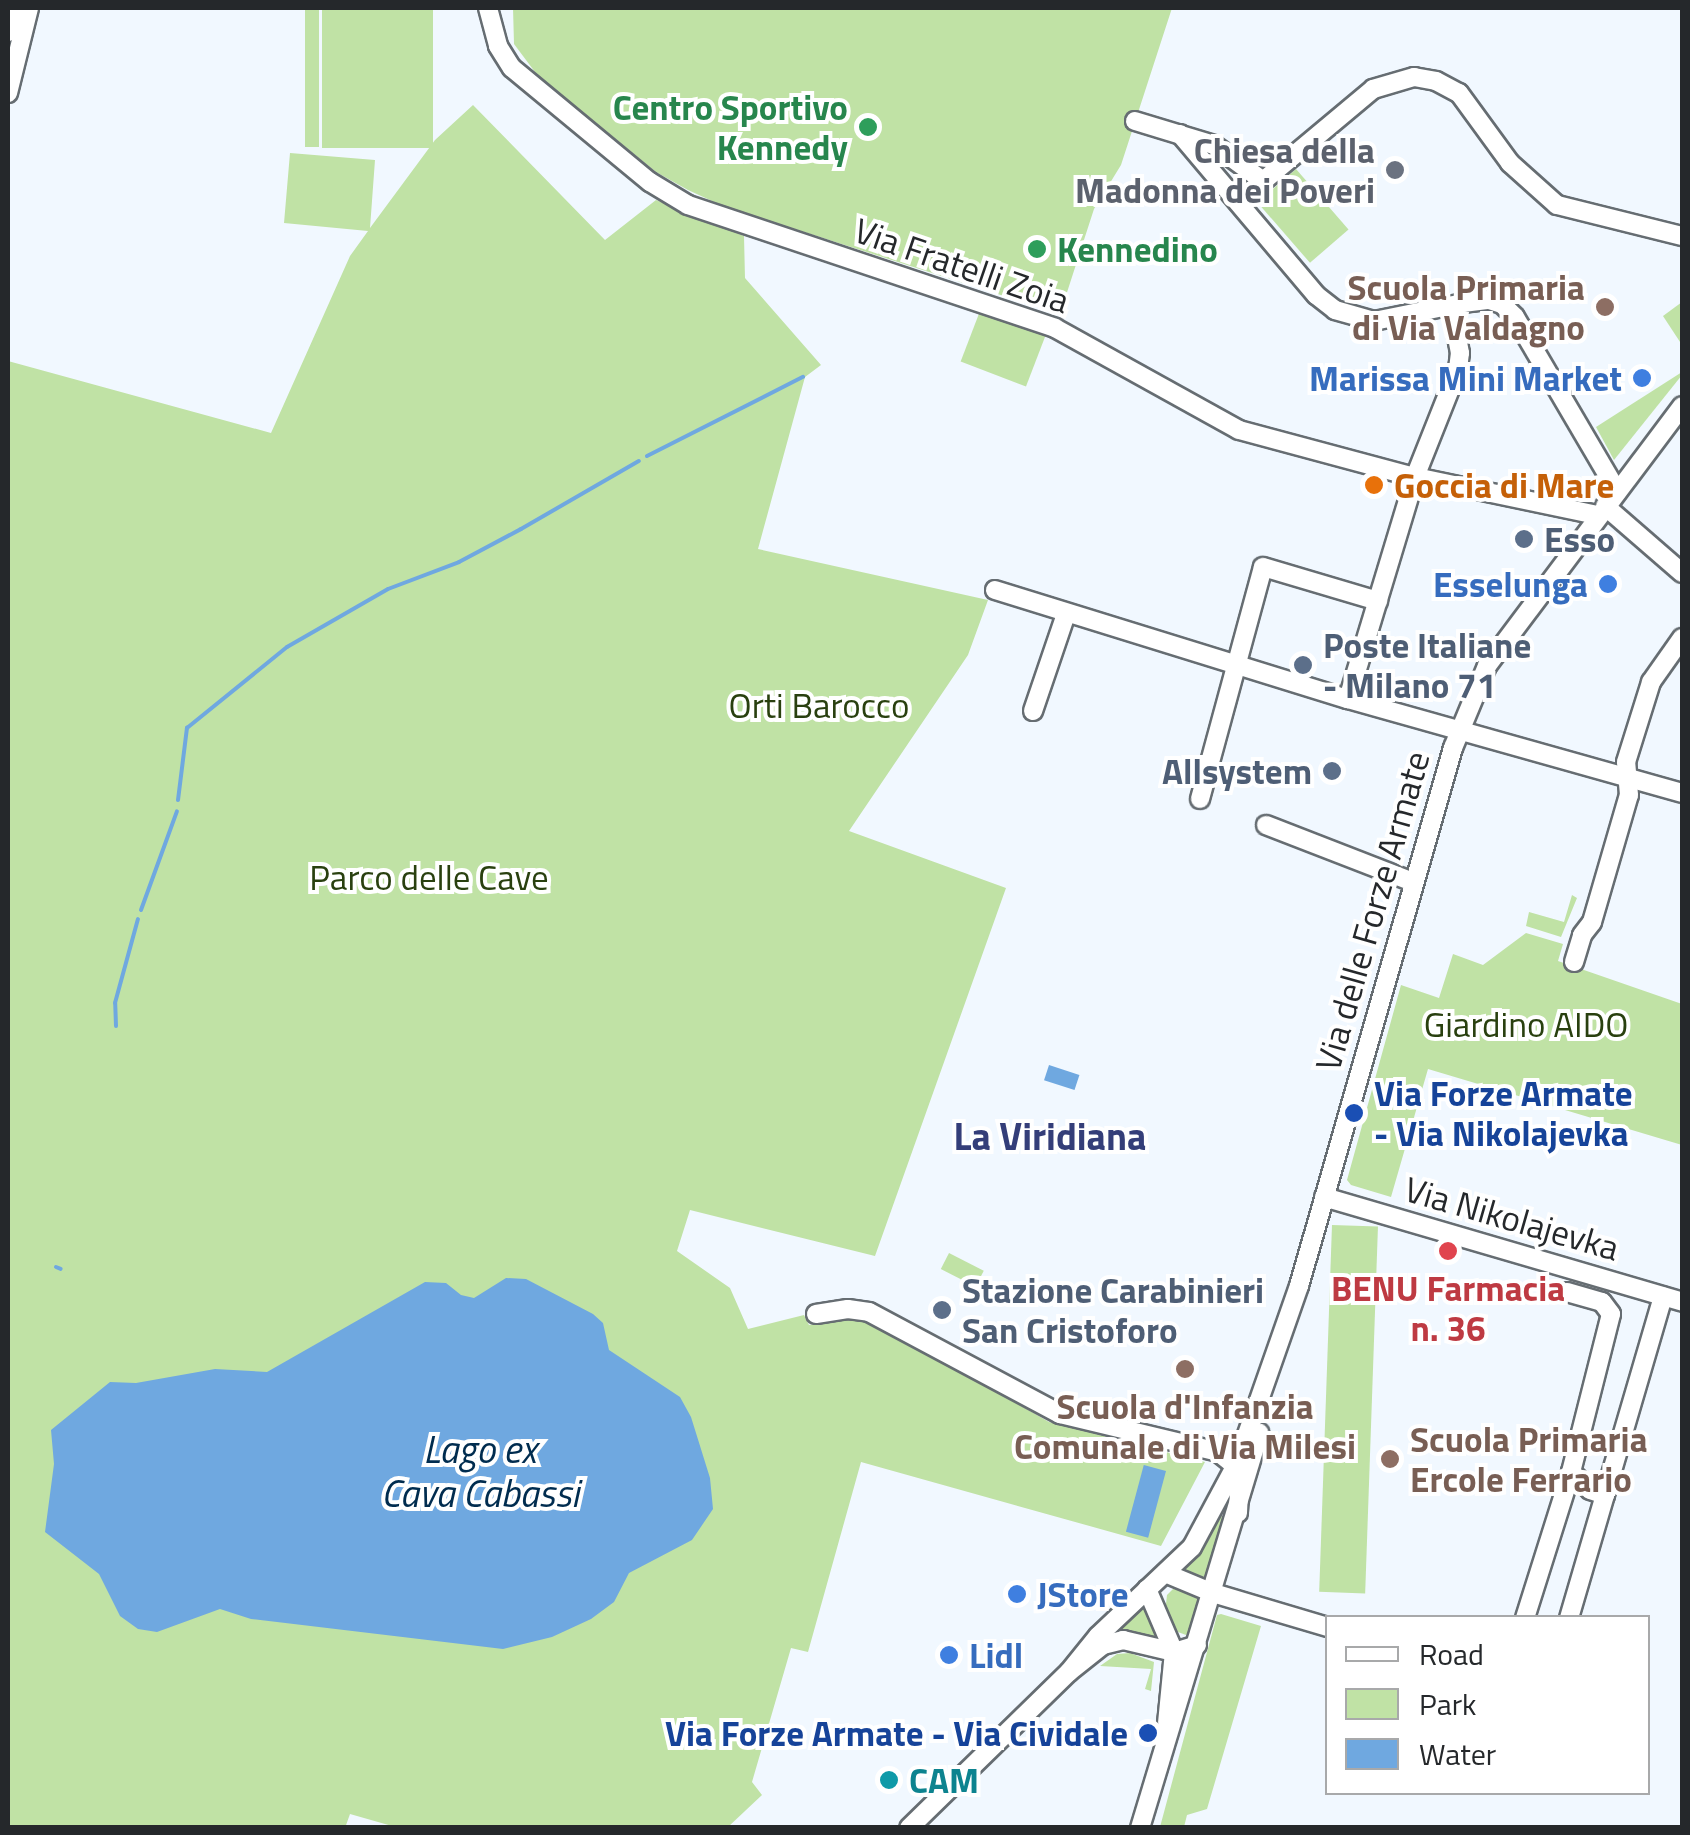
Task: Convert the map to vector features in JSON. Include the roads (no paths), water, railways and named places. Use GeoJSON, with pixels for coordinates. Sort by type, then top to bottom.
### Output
{"type":"FeatureCollection","features":[{"type":"Feature","properties":{"kind":"street"},"geometry":{"type":"LineString","coordinates":[[8,32],[14,8]]}},
{"type":"Feature","properties":{"kind":"street"},"geometry":{"type":"LineString","coordinates":[[8,93],[29,8]]}},
{"type":"Feature","properties":{"kind":"street","name":"Via Fratelli Zoia"},"geometry":{"type":"LineString","coordinates":[[488,8],[498,46],[512,68],[650,182],[688,205],[1055,328],[1239,430],[1415,477],[1601,511]]}},
{"type":"Feature","properties":{"kind":"street"},"geometry":{"type":"LineString","coordinates":[[1238,202],[1372,89],[1404,77],[1424,78],[1460,93],[1510,162],[1557,205],[1682,236]]}},
{"type":"Feature","properties":{"kind":"street"},"geometry":{"type":"LineString","coordinates":[[1135,122],[1180,134],[1263,181]]}},
{"type":"Feature","properties":{"kind":"street"},"geometry":{"type":"LineString","coordinates":[[1208,152],[1238,202],[1316,294],[1336,310],[1381,320],[1489,300],[1502,304],[1515,318],[1617,491]]}},
{"type":"Feature","properties":{"kind":"street"},"geometry":{"type":"LineString","coordinates":[[1348,699],[1415,477],[1460,362],[1451,306]]}},
{"type":"Feature","properties":{"kind":"street","name":"Via delle Forze Armate"},"geometry":{"type":"LineString","coordinates":[[1069,1672],[1114,1641],[1174,1652],[1197,1645],[1238,1513],[1272,1374],[1459,729],[1501,642],[1682,407]]}},
{"type":"Feature","properties":{"kind":"street"},"geometry":{"type":"LineString","coordinates":[[1601,511],[1682,573]]}},
{"type":"Feature","properties":{"kind":"street"},"geometry":{"type":"LineString","coordinates":[[1200,799],[1264,567],[1378,601]]}},
{"type":"Feature","properties":{"kind":"street"},"geometry":{"type":"LineString","coordinates":[[995,590],[1348,699],[1682,793]]}},
{"type":"Feature","properties":{"kind":"street"},"geometry":{"type":"LineString","coordinates":[[1033,711],[1066,614]]}},
{"type":"Feature","properties":{"kind":"street"},"geometry":{"type":"LineString","coordinates":[[1574,962],[1582,935],[1591,926],[1629,795],[1626,762],[1651,682],[1682,638]]}},
{"type":"Feature","properties":{"kind":"street"},"geometry":{"type":"LineString","coordinates":[[1266,826],[1413,882]]}},
{"type":"Feature","properties":{"kind":"street","name":"Via Nikolajevka"},"geometry":{"type":"LineString","coordinates":[[1324,1197],[1682,1302]]}},
{"type":"Feature","properties":{"kind":"street"},"geometry":{"type":"LineString","coordinates":[[1526,1615],[1571,1472],[1611,1320],[1602,1302],[1567,1292]]}},
{"type":"Feature","properties":{"kind":"street"},"geometry":{"type":"LineString","coordinates":[[1569,1615],[1663,1296]]}},
{"type":"Feature","properties":{"kind":"street"},"geometry":{"type":"LineString","coordinates":[[816,1314],[848,1308],[870,1312],[1060,1414],[1204,1448],[1237,1463],[1238,1513]]}},
{"type":"Feature","properties":{"kind":"street","name":"Via delle Forze Armate"},"geometry":{"type":"LineString","coordinates":[[910,1828],[1069,1672],[1098,1636],[1203,1531],[1228,1484],[1272,1374]]}},
{"type":"Feature","properties":{"kind":"street"},"geometry":{"type":"LineString","coordinates":[[1204,1448],[1222,1465],[1228,1484]]}},
{"type":"Feature","properties":{"kind":"street"},"geometry":{"type":"LineString","coordinates":[[1571,1472],[1590,1490],[1604,1494]]}},
{"type":"Feature","properties":{"kind":"street"},"geometry":{"type":"LineString","coordinates":[[1165,1573],[1213,1593],[1325,1626]]}},
{"type":"Feature","properties":{"kind":"street"},"geometry":{"type":"LineString","coordinates":[[1146,1589],[1174,1652],[1167,1728]]}},
{"type":"Feature","properties":{"kind":"street"},"geometry":{"type":"LineString","coordinates":[[1140,1828],[1167,1728],[1197,1645]]}},
{"type":"Feature","properties":{"kind":"water"},"geometry":{"type":"Polygon","coordinates":[[[1049,1065],[1079,1075],[1074,1090],[1044,1080],[1049,1065]]]}},
{"type":"Feature","properties":{"kind":"water","name":"Lago ex Cava Cabassi"},"geometry":{"type":"Polygon","coordinates":[[[506,1278],[526,1279],[593,1314],[603,1323],[609,1350],[680,1397],[691,1417],[710,1478],[713,1509],[692,1540],[629,1573],[614,1602],[591,1619],[552,1637],[503,1649],[251,1619],[220,1609],[157,1632],[138,1629],[120,1616],[99,1574],[45,1532],[54,1464],[51,1430],[110,1382],[136,1383],[215,1369],[267,1372],[425,1282],[446,1283],[461,1295],[474,1298],[506,1278]]]}},
{"type":"Feature","properties":{"kind":"water"},"geometry":{"type":"Polygon","coordinates":[[[1144,1465],[1166,1471],[1148,1538],[1126,1532],[1144,1465]]]}},
{"type":"Feature","properties":{"kind":"waterway"},"geometry":{"type":"LineString","coordinates":[[647,456],[803,377]]}},
{"type":"Feature","properties":{"kind":"waterway"},"geometry":{"type":"LineString","coordinates":[[178,800],[187,728],[287,647],[388,589],[459,562],[639,461]]}},
{"type":"Feature","properties":{"kind":"waterway"},"geometry":{"type":"LineString","coordinates":[[141,910],[177,811]]}},
{"type":"Feature","properties":{"kind":"waterway"},"geometry":{"type":"LineString","coordinates":[[116,1026],[115,1003],[138,919]]}},
{"type":"Feature","properties":{"kind":"waterway"},"geometry":{"type":"LineString","coordinates":[[56,1267],[61,1269]]}},
{"type":"Feature","properties":{"kind":"place","name":"Centro Sportivo Kennedy"},"geometry":{"type":"Point","coordinates":[868,127]}},
{"type":"Feature","properties":{"kind":"place","name":"Chiesa della Madonna dei Poveri"},"geometry":{"type":"Point","coordinates":[1395,170]}},
{"type":"Feature","properties":{"kind":"place","name":"Kennedino"},"geometry":{"type":"Point","coordinates":[1037,249]}},
{"type":"Feature","properties":{"kind":"place","name":"Scuola Primaria di Via Valdagno"},"geometry":{"type":"Point","coordinates":[1605,307]}},
{"type":"Feature","properties":{"kind":"place","name":"Marissa Mini Market"},"geometry":{"type":"Point","coordinates":[1642,378]}},
{"type":"Feature","properties":{"kind":"place","name":"Goccia di Mare"},"geometry":{"type":"Point","coordinates":[1374,485]}},
{"type":"Feature","properties":{"kind":"place","name":"Esso"},"geometry":{"type":"Point","coordinates":[1524,539]}},
{"type":"Feature","properties":{"kind":"place","name":"Esselunga"},"geometry":{"type":"Point","coordinates":[1608,584]}},
{"type":"Feature","properties":{"kind":"place","name":"Poste Italiane - Milano 71"},"geometry":{"type":"Point","coordinates":[1303,665]}},
{"type":"Feature","properties":{"kind":"place","name":"Allsystem"},"geometry":{"type":"Point","coordinates":[1332,771]}},
{"type":"Feature","properties":{"kind":"place","name":"Via Forze Armate - Via Nikolajevka"},"geometry":{"type":"Point","coordinates":[1354,1113]}},
{"type":"Feature","properties":{"kind":"place","name":"BENU Farmacia n. 36"},"geometry":{"type":"Point","coordinates":[1448,1251]}},
{"type":"Feature","properties":{"kind":"place","name":"Stazione Carabinieri San Cristoforo"},"geometry":{"type":"Point","coordinates":[942,1310]}},
{"type":"Feature","properties":{"kind":"place","name":"Scuola d'Infanzia Comunale di Via Milesi"},"geometry":{"type":"Point","coordinates":[1185,1369]}},
{"type":"Feature","properties":{"kind":"place","name":"Scuola Primaria Ercole Ferrario"},"geometry":{"type":"Point","coordinates":[1390,1459]}},
{"type":"Feature","properties":{"kind":"place","name":"JStore"},"geometry":{"type":"Point","coordinates":[1017,1594]}},
{"type":"Feature","properties":{"kind":"place","name":"Lidl"},"geometry":{"type":"Point","coordinates":[949,1655]}},
{"type":"Feature","properties":{"kind":"place","name":"Via Forze Armate - Via Cividale"},"geometry":{"type":"Point","coordinates":[1148,1733]}},
{"type":"Feature","properties":{"kind":"place","name":"CAM"},"geometry":{"type":"Point","coordinates":[889,1780]}},
{"type":"Feature","properties":{"kind":"district","name":"La Viridiana"},"geometry":{"type":"Point","coordinates":[1050,1137]}},
{"type":"Feature","properties":{"kind":"park label","name":"Orti Barocco"},"geometry":{"type":"Point","coordinates":[819,705]}},
{"type":"Feature","properties":{"kind":"park label","name":"Parco delle Cave"},"geometry":{"type":"Point","coordinates":[429,877]}},
{"type":"Feature","properties":{"kind":"park label","name":"Giardino AIDO"},"geometry":{"type":"Point","coordinates":[1526,1024]}}]}
